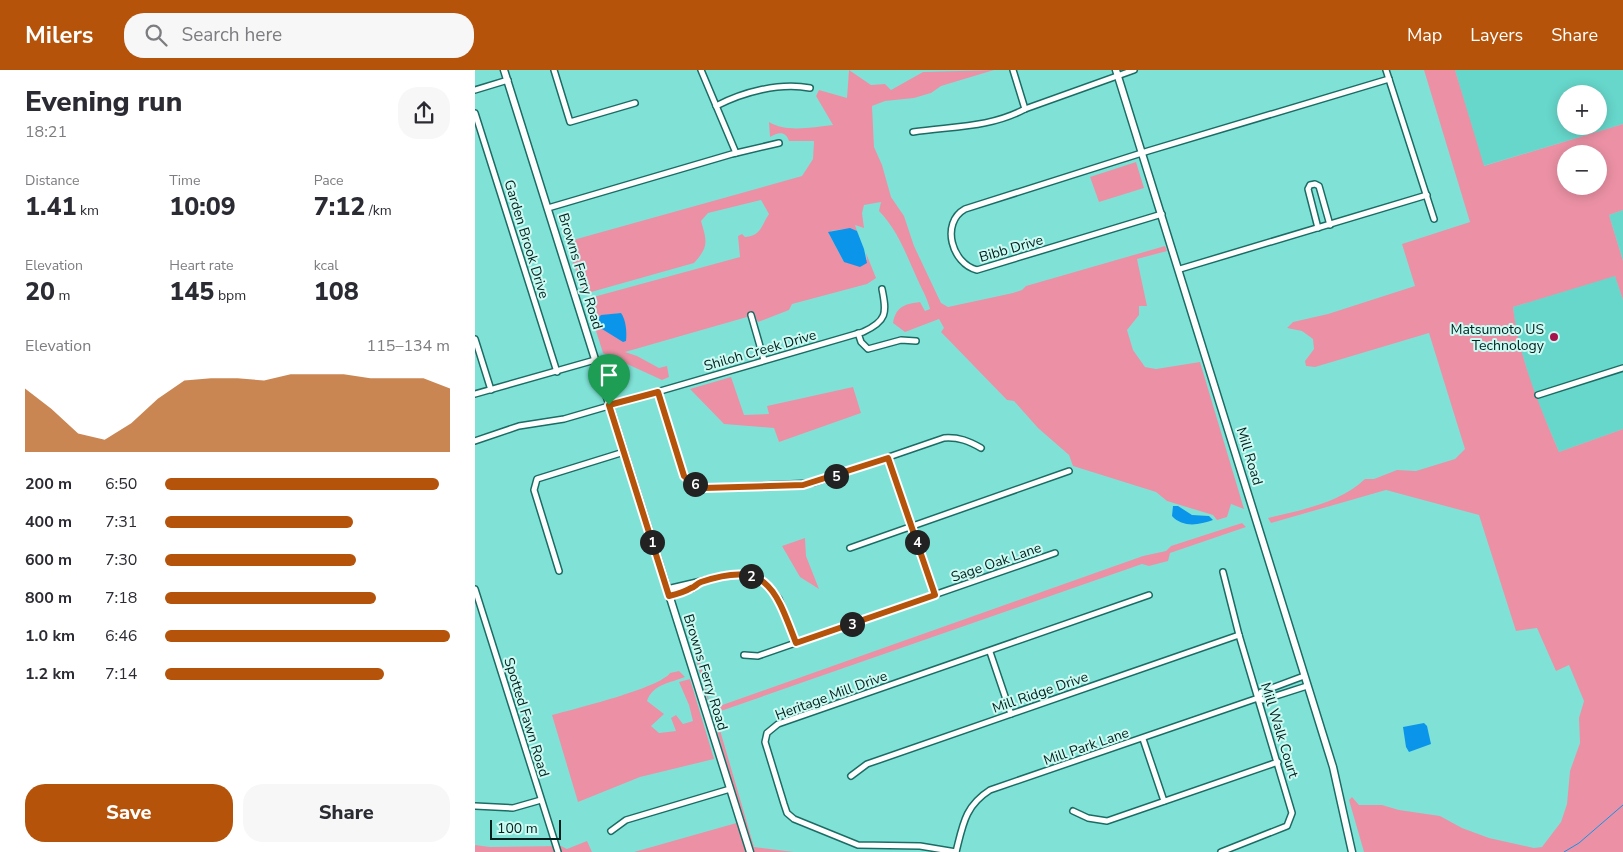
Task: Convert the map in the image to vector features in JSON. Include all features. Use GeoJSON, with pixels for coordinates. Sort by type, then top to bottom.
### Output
{"type":"FeatureCollection","features":[{"type":"Feature","properties":{"kind":"street","name":"Browns Ferry Road"},"geometry":{"type":"LineString","coordinates":[[504,70],[750,852]]}},
{"type":"Feature","properties":{"kind":"street"},"geometry":{"type":"LineString","coordinates":[[553,70],[571,122],[635,103]]}},
{"type":"Feature","properties":{"kind":"street"},"geometry":{"type":"LineString","coordinates":[[701,70],[736,153]]}},
{"type":"Feature","properties":{"kind":"street"},"geometry":{"type":"LineString","coordinates":[[1013,70],[1025,109]]}},
{"type":"Feature","properties":{"kind":"street"},"geometry":{"type":"LineString","coordinates":[[913,132],[986,124],[1008,118],[1025,109],[1117,73],[1135,70]]}},
{"type":"Feature","properties":{"kind":"street"},"geometry":{"type":"LineString","coordinates":[[1386,70],[1434,219]]}},
{"type":"Feature","properties":{"kind":"street","name":"Mill Road"},"geometry":{"type":"LineString","coordinates":[[1117,73],[1163,214],[1304,676],[1342,802],[1352,852]]}},
{"type":"Feature","properties":{"kind":"street"},"geometry":{"type":"LineString","coordinates":[[1143,152],[1389,79]]}},
{"type":"Feature","properties":{"kind":"street"},"geometry":{"type":"LineString","coordinates":[[475,90],[507,80]]}},
{"type":"Feature","properties":{"kind":"street"},"geometry":{"type":"LineString","coordinates":[[715,106],[747,94],[794,85],[810,88]]}},
{"type":"Feature","properties":{"kind":"street","name":"Garden Brook Drive"},"geometry":{"type":"LineString","coordinates":[[475,113],[557,372]]}},
{"type":"Feature","properties":{"kind":"street"},"geometry":{"type":"LineString","coordinates":[[548,208],[736,153],[779,143]]}},
{"type":"Feature","properties":{"kind":"street","name":"Bibb Drive"},"geometry":{"type":"LineString","coordinates":[[1143,152],[957,214],[952,221],[950,234],[957,256],[969,268],[985,269],[1163,214]]}},
{"type":"Feature","properties":{"kind":"street"},"geometry":{"type":"LineString","coordinates":[[1318,228],[1308,189],[1310,185],[1315,184],[1319,186],[1330,225]]}},
{"type":"Feature","properties":{"kind":"street"},"geometry":{"type":"LineString","coordinates":[[1179,269],[1427,195]]}},
{"type":"Feature","properties":{"kind":"street","name":"Shiloh Creek Drive"},"geometry":{"type":"LineString","coordinates":[[475,441],[519,426],[564,419],[858,334],[879,323],[883,317],[885,302],[881,289]]}},
{"type":"Feature","properties":{"kind":"street"},"geometry":{"type":"LineString","coordinates":[[751,316],[764,360]]}},
{"type":"Feature","properties":{"kind":"street"},"geometry":{"type":"LineString","coordinates":[[858,334],[861,342],[868,349],[901,340],[916,341]]}},
{"type":"Feature","properties":{"kind":"street"},"geometry":{"type":"LineString","coordinates":[[475,339],[491,390]]}},
{"type":"Feature","properties":{"kind":"street"},"geometry":{"type":"LineString","coordinates":[[475,394],[595,360]]}},
{"type":"Feature","properties":{"kind":"street"},"geometry":{"type":"LineString","coordinates":[[1538,395],[1623,368]]}},
{"type":"Feature","properties":{"kind":"street"},"geometry":{"type":"LineString","coordinates":[[658,392],[684,476],[704,488],[803,485],[944,438],[955,437],[967,440],[981,448]]}},
{"type":"Feature","properties":{"kind":"street"},"geometry":{"type":"LineString","coordinates":[[559,571],[534,490],[537,479],[624,452]]}},
{"type":"Feature","properties":{"kind":"street"},"geometry":{"type":"LineString","coordinates":[[888,458],[935,595]]}},
{"type":"Feature","properties":{"kind":"street"},"geometry":{"type":"LineString","coordinates":[[850,548],[1069,471]]}},
{"type":"Feature","properties":{"kind":"street","name":"Sage Oak Lane"},"geometry":{"type":"LineString","coordinates":[[744,655],[758,656],[1055,553]]}},
{"type":"Feature","properties":{"kind":"street","name":"Mill Walk Court"},"geometry":{"type":"LineString","coordinates":[[1221,852],[1287,826],[1292,813],[1239,635],[1223,572]]}},
{"type":"Feature","properties":{"kind":"street"},"geometry":{"type":"LineString","coordinates":[[667,589],[727,575],[738,574],[760,580],[779,599],[796,643]]}},
{"type":"Feature","properties":{"kind":"street"},"geometry":{"type":"LineString","coordinates":[[669,596],[694,588],[697,583]]}},
{"type":"Feature","properties":{"kind":"street","name":"Spotted Fawn Road"},"geometry":{"type":"LineString","coordinates":[[475,592],[557,852]]}},
{"type":"Feature","properties":{"kind":"street","name":"Heritage Mill Drive"},"geometry":{"type":"LineString","coordinates":[[956,852],[920,846],[858,845],[795,819],[787,813],[784,804],[765,742],[767,733],[778,724],[990,652],[1149,595]]}},
{"type":"Feature","properties":{"kind":"street","name":"Mill Ridge Drive"},"geometry":{"type":"LineString","coordinates":[[851,776],[867,764],[1239,635]]}},
{"type":"Feature","properties":{"kind":"street"},"geometry":{"type":"LineString","coordinates":[[990,652],[1011,714]]}},
{"type":"Feature","properties":{"kind":"street","name":"Mill Park Lane"},"geometry":{"type":"LineString","coordinates":[[1258,698],[1261,692],[1304,676]]}},
{"type":"Feature","properties":{"kind":"street","name":"Mill Park Lane"},"geometry":{"type":"LineString","coordinates":[[956,852],[970,808],[976,799],[990,790],[1258,698],[1263,700],[1307,686]]}},
{"type":"Feature","properties":{"kind":"street"},"geometry":{"type":"LineString","coordinates":[[1143,739],[1164,801]]}},
{"type":"Feature","properties":{"kind":"street"},"geometry":{"type":"LineString","coordinates":[[1073,811],[1088,818],[1107,821],[1278,762]]}},
{"type":"Feature","properties":{"kind":"street"},"geometry":{"type":"LineString","coordinates":[[611,831],[626,820],[730,789]]}},
{"type":"Feature","properties":{"kind":"street"},"geometry":{"type":"LineString","coordinates":[[475,806],[513,808],[541,800]]}},
{"type":"Feature","properties":{"kind":"shaded area"},"geometry":{"type":"Polygon","coordinates":[[[849,70],[871,85],[885,84],[891,90],[923,72],[994,70],[941,86],[931,93],[914,98],[885,101],[872,106],[874,147],[882,165],[891,197],[904,216],[914,246],[941,303],[948,307],[1013,293],[1022,290],[1026,286],[1165,246],[1167,251],[1137,259],[1147,306],[1139,306],[1139,315],[1127,330],[1133,350],[1145,367],[1156,369],[1200,362],[1244,509],[1231,504],[1227,517],[1217,520],[1213,515],[1167,501],[1156,492],[1073,466],[1069,455],[1038,428],[1014,401],[1007,400],[941,332],[944,328],[939,319],[905,332],[893,323],[896,313],[906,305],[920,302],[925,311],[930,309],[901,242],[879,211],[881,202],[864,205],[862,213],[864,228],[855,225],[857,231],[845,229],[831,231],[829,234],[844,262],[867,260],[866,253],[876,278],[867,284],[792,304],[789,310],[758,322],[754,315],[625,352],[659,368],[667,366],[669,377],[662,380],[603,353],[586,299],[740,257],[738,236],[742,234],[745,237],[754,235],[758,232],[769,214],[761,200],[708,213],[701,221],[705,234],[704,248],[694,263],[584,294],[566,242],[802,176],[813,159],[814,141],[789,141],[781,133],[770,137],[769,122],[792,128],[833,125],[816,96],[819,90],[847,98],[849,70]],[[621,313],[599,316],[623,341],[621,313]]]}},
{"type":"Feature","properties":{"kind":"shaded area"},"geometry":{"type":"Polygon","coordinates":[[[1424,70],[1455,70],[1484,166],[1587,135],[1607,135],[1607,129],[1623,124],[1623,210],[1609,215],[1623,261],[1623,300],[1615,276],[1513,307],[1525,363],[1537,399],[1559,452],[1623,429],[1623,852],[1364,852],[1349,800],[1352,797],[1359,805],[1382,805],[1399,810],[1440,816],[1462,828],[1489,838],[1534,848],[1542,847],[1561,822],[1567,804],[1570,771],[1580,743],[1579,718],[1584,701],[1569,665],[1556,671],[1537,628],[1516,631],[1479,515],[1386,490],[1271,523],[1268,518],[1332,500],[1365,479],[1374,479],[1397,470],[1416,471],[1455,459],[1465,449],[1429,333],[1315,367],[1306,366],[1305,361],[1314,349],[1313,339],[1302,331],[1287,328],[1293,322],[1328,314],[1415,286],[1402,244],[1470,222],[1424,70]]]}},
{"type":"Feature","properties":{"kind":"shaded area"},"geometry":{"type":"Polygon","coordinates":[[[1455,70],[1623,70],[1623,124],[1607,129],[1607,85],[1557,85],[1557,135],[1586,135],[1483,166],[1455,70]]]}},
{"type":"Feature","properties":{"kind":"shaded area"},"geometry":{"type":"Polygon","coordinates":[[[1136,162],[1144,188],[1099,202],[1090,177],[1136,162]]]}},
{"type":"Feature","properties":{"kind":"shaded area"},"geometry":{"type":"Polygon","coordinates":[[[1623,210],[1623,261],[1609,215],[1623,210]]]}},
{"type":"Feature","properties":{"kind":"shaded area"},"geometry":{"type":"Polygon","coordinates":[[[1615,275],[1623,300],[1623,429],[1559,452],[1533,391],[1516,332],[1513,307],[1615,275]]]}},
{"type":"Feature","properties":{"kind":"shaded area"},"geometry":{"type":"Polygon","coordinates":[[[731,377],[744,415],[769,414],[767,406],[853,387],[861,413],[779,442],[774,428],[724,424],[690,389],[731,377]]]}},
{"type":"Feature","properties":{"kind":"shaded area"},"geometry":{"type":"Polygon","coordinates":[[[1242,523],[1246,527],[1170,553],[1168,561],[1149,566],[1142,564],[715,713],[754,847],[794,852],[634,852],[740,822],[751,847],[695,656],[700,662],[711,709],[1143,556],[1166,551],[1171,546],[1242,523]]]}},
{"type":"Feature","properties":{"kind":"shaded area"},"geometry":{"type":"Polygon","coordinates":[[[805,538],[806,556],[819,589],[800,577],[782,546],[805,538]]]}},
{"type":"Feature","properties":{"kind":"shaded area"},"geometry":{"type":"Polygon","coordinates":[[[679,671],[685,677],[663,685],[650,695],[647,701],[664,714],[651,726],[659,733],[676,731],[671,718],[676,715],[683,724],[693,721],[689,705],[679,682],[690,679],[714,759],[640,777],[578,802],[552,715],[634,691],[663,679],[670,673],[679,671]]]}},
{"type":"Feature","properties":{"kind":"shaded area"},"geometry":{"type":"Polygon","coordinates":[[[587,841],[592,852],[475,852],[475,845],[490,847],[561,846],[567,849],[587,841]]]}},
{"type":"Feature","properties":{"kind":"water"},"geometry":{"type":"Polygon","coordinates":[[[850,228],[857,231],[864,249],[867,263],[860,267],[844,262],[828,232],[850,228]]]}},
{"type":"Feature","properties":{"kind":"water"},"geometry":{"type":"Polygon","coordinates":[[[621,313],[626,330],[626,341],[623,342],[602,329],[598,318],[601,315],[621,313]]]}},
{"type":"Feature","properties":{"kind":"water"},"geometry":{"type":"Polygon","coordinates":[[[1173,506],[1178,506],[1192,515],[1209,516],[1213,520],[1197,524],[1186,524],[1172,516],[1173,506]]]}},
{"type":"Feature","properties":{"kind":"water"},"geometry":{"type":"Polygon","coordinates":[[[1424,723],[1427,726],[1431,744],[1409,752],[1406,747],[1403,727],[1424,723]]]}},
{"type":"Feature","properties":{"kind":"waterway"},"geometry":{"type":"LineString","coordinates":[[1564,852],[1579,843],[1623,805]]}},
{"type":"Feature","properties":{"kind":"place","name":"Matsumoto US Technology"},"geometry":{"type":"Point","coordinates":[1554,337]}},
{"type":"Feature","properties":{"kind":"route"},"geometry":{"type":"LineString","coordinates":[[658,392],[684,476],[704,488],[803,485],[888,458],[935,595],[796,643],[779,599],[760,580],[738,574],[727,575],[697,583],[694,588],[669,596],[609,405],[658,392]]}}]}
